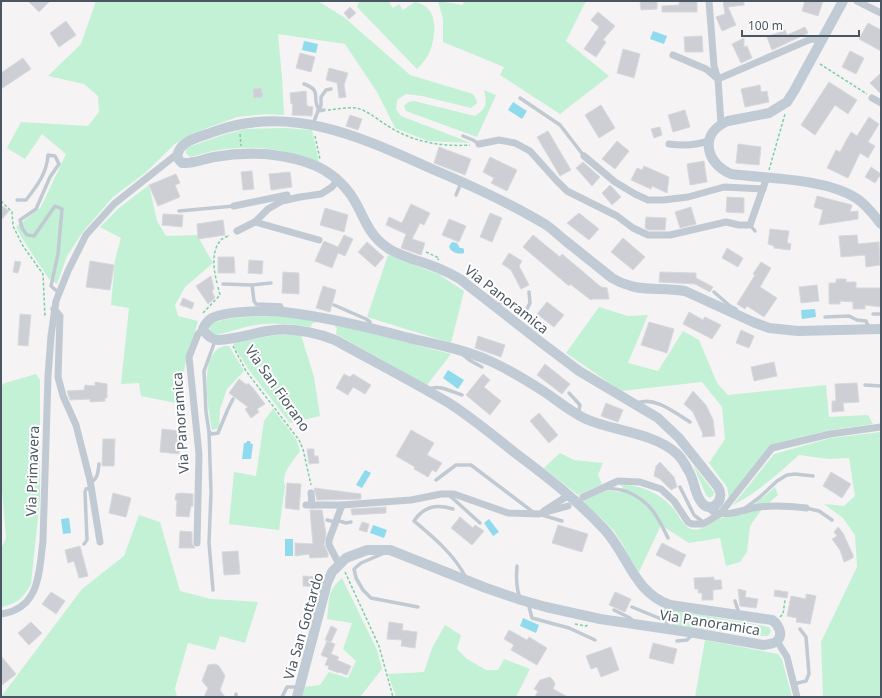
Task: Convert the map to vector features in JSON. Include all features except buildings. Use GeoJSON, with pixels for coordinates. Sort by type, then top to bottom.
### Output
{"type":"FeatureCollection","features":[{"type":"Feature","properties":{"kind":"street"},"geometry":{"type":"LineString","coordinates":[[709,1],[714,66],[718,79],[722,124]]}},
{"type":"Feature","properties":{"kind":"street"},"geometry":{"type":"LineString","coordinates":[[843,1],[794,91],[786,102],[769,113],[728,121],[722,124],[712,133],[709,152],[711,158],[722,170],[731,174],[768,172],[822,184],[837,189],[857,198],[881,224]]}},
{"type":"Feature","properties":{"kind":"street"},"geometry":{"type":"LineString","coordinates":[[857,1],[881,13]]}},
{"type":"Feature","properties":{"kind":"street"},"geometry":{"type":"LineString","coordinates":[[718,79],[811,39],[822,40]]}},
{"type":"Feature","properties":{"kind":"street"},"geometry":{"type":"LineString","coordinates":[[673,55],[706,69],[718,79]]}},
{"type":"Feature","properties":{"kind":"street"},"geometry":{"type":"LineString","coordinates":[[872,98],[881,103]]}},
{"type":"Feature","properties":{"kind":"street"},"geometry":{"type":"LineString","coordinates":[[177,154],[180,147],[186,142],[228,127],[239,125],[269,121],[290,121],[339,131],[365,140],[462,182],[508,204],[545,224],[612,278],[623,284],[642,289],[685,290],[711,301],[737,316],[769,328],[798,331],[869,328],[881,329]]}},
{"type":"Feature","properties":{"kind":"street"},"geometry":{"type":"LineString","coordinates":[[479,144],[499,140],[516,143],[530,151],[568,191],[617,216],[632,228],[648,235],[670,235],[726,222],[739,225],[750,225],[768,172]]}},
{"type":"Feature","properties":{"kind":"street"},"geometry":{"type":"LineString","coordinates":[[669,144],[688,146],[710,140]]}},
{"type":"Feature","properties":{"kind":"street","name":"Via Panoramica"},"geometry":{"type":"LineString","coordinates":[[177,154],[178,159],[182,163],[191,164],[213,157],[242,154],[265,154],[299,161],[322,168],[338,179],[347,189],[374,236],[384,246],[392,251],[447,271],[460,279],[579,371],[658,418],[680,438],[721,492],[721,498],[718,503],[710,508],[705,506],[701,503],[689,472],[676,453],[659,442],[603,426],[576,414],[541,389],[509,370],[489,361],[460,351],[370,328],[331,320],[284,312],[243,312],[225,314],[213,318],[206,323],[198,334],[189,357],[199,454],[197,543]]}},
{"type":"Feature","properties":{"kind":"street","name":"Via Primavera"},"geometry":{"type":"LineString","coordinates":[[1,614],[10,612],[24,605],[34,593],[38,574],[43,541],[48,376],[54,309],[59,293],[68,270],[86,235],[114,204],[177,154]]}},
{"type":"Feature","properties":{"kind":"street"},"geometry":{"type":"LineString","coordinates":[[584,156],[614,182],[648,200],[688,197],[724,186],[763,189]]}},
{"type":"Feature","properties":{"kind":"street"},"geometry":{"type":"LineString","coordinates":[[237,231],[255,222],[268,209],[282,201],[300,196],[321,194],[332,187],[338,179]]}},
{"type":"Feature","properties":{"kind":"street"},"geometry":{"type":"LineString","coordinates":[[234,206],[298,193],[325,192]]}},
{"type":"Feature","properties":{"kind":"street"},"geometry":{"type":"LineString","coordinates":[[255,222],[319,240]]}},
{"type":"Feature","properties":{"kind":"street"},"geometry":{"type":"LineString","coordinates":[[54,309],[60,316],[58,376],[63,396],[76,425],[91,486],[100,542]]}},
{"type":"Feature","properties":{"kind":"street"},"geometry":{"type":"LineString","coordinates":[[203,329],[207,335],[220,340]]}},
{"type":"Feature","properties":{"kind":"street","name":"Via Panoramica"},"geometry":{"type":"LineString","coordinates":[[220,340],[269,330],[302,331],[320,334],[335,340],[426,390],[472,418],[569,495],[605,530],[650,595],[661,602],[670,605],[772,620],[780,629],[780,635],[778,641],[764,645],[600,619],[525,601],[467,581],[390,550],[367,550],[346,558],[342,568]]}},
{"type":"Feature","properties":{"kind":"street"},"geometry":{"type":"LineString","coordinates":[[720,514],[772,448],[830,434],[881,427]]}},
{"type":"Feature","properties":{"kind":"street"},"geometry":{"type":"LineString","coordinates":[[583,497],[618,481],[640,482],[661,489],[674,501],[688,522],[697,525],[704,523],[720,514],[759,507],[782,506],[806,508]]}},
{"type":"Feature","properties":{"kind":"street"},"geometry":{"type":"LineString","coordinates":[[311,493],[306,505],[342,505],[411,500],[454,494],[508,513],[537,514],[568,506]]}},
{"type":"Feature","properties":{"kind":"street"},"geometry":{"type":"LineString","coordinates":[[537,514],[569,495]]}},
{"type":"Feature","properties":{"kind":"street"},"geometry":{"type":"LineString","coordinates":[[342,505],[330,536],[330,545],[342,568]]}},
{"type":"Feature","properties":{"kind":"street"},"geometry":{"type":"LineString","coordinates":[[710,508],[712,512],[720,514]]}},
{"type":"Feature","properties":{"kind":"street","name":"Via San Gottardo"},"geometry":{"type":"LineString","coordinates":[[299,692],[327,583],[332,572],[342,568]]}},
{"type":"Feature","properties":{"kind":"street"},"geometry":{"type":"LineString","coordinates":[[778,641],[787,657],[797,697]]}},
{"type":"Feature","properties":{"kind":"lane"},"geometry":{"type":"LineString","coordinates":[[304,84],[315,90],[316,106],[319,110]]}},
{"type":"Feature","properties":{"kind":"lane"},"geometry":{"type":"LineString","coordinates":[[313,125],[321,105],[321,97],[326,90],[331,89]]}},
{"type":"Feature","properties":{"kind":"lane"},"geometry":{"type":"LineString","coordinates":[[520,98],[560,125],[584,156]]}},
{"type":"Feature","properties":{"kind":"lane"},"geometry":{"type":"LineString","coordinates":[[319,110],[324,110]]}},
{"type":"Feature","properties":{"kind":"lane"},"geometry":{"type":"LineString","coordinates":[[463,136],[479,144]]}},
{"type":"Feature","properties":{"kind":"lane"},"geometry":{"type":"LineString","coordinates":[[17,200],[26,200],[40,183],[47,166],[48,155],[55,156],[59,164],[50,177],[36,209],[20,220],[22,228],[27,235],[34,236],[55,206],[62,209],[58,254],[51,286],[59,293]]}},
{"type":"Feature","properties":{"kind":"lane"},"geometry":{"type":"LineString","coordinates":[[456,195],[462,182]]}},
{"type":"Feature","properties":{"kind":"lane"},"geometry":{"type":"LineString","coordinates":[[179,212],[234,206]]}},
{"type":"Feature","properties":{"kind":"lane"},"geometry":{"type":"LineString","coordinates":[[750,225],[754,231]]}},
{"type":"Feature","properties":{"kind":"lane"},"geometry":{"type":"LineString","coordinates":[[223,284],[252,285],[271,283]]}},
{"type":"Feature","properties":{"kind":"lane"},"geometry":{"type":"LineString","coordinates":[[252,285],[256,304],[281,305],[284,312]]}},
{"type":"Feature","properties":{"kind":"lane"},"geometry":{"type":"LineString","coordinates":[[525,313],[530,303],[529,292]]}},
{"type":"Feature","properties":{"kind":"lane"},"geometry":{"type":"LineString","coordinates":[[714,292],[730,306],[752,317],[755,323]]}},
{"type":"Feature","properties":{"kind":"lane"},"geometry":{"type":"LineString","coordinates":[[494,306],[502,302],[512,304],[546,329]]}},
{"type":"Feature","properties":{"kind":"lane"},"geometry":{"type":"LineString","coordinates":[[334,305],[366,319],[370,322],[370,328]]}},
{"type":"Feature","properties":{"kind":"lane"},"geometry":{"type":"LineString","coordinates":[[873,314],[881,314]]}},
{"type":"Feature","properties":{"kind":"lane"},"geometry":{"type":"LineString","coordinates":[[825,317],[849,316],[857,320],[866,321],[869,328]]}},
{"type":"Feature","properties":{"kind":"lane"},"geometry":{"type":"LineString","coordinates":[[212,590],[209,543],[211,492],[209,432],[206,412],[204,371],[220,340]]}},
{"type":"Feature","properties":{"kind":"lane"},"geometry":{"type":"LineString","coordinates":[[460,351],[463,356],[482,367]]}},
{"type":"Feature","properties":{"kind":"lane"},"geometry":{"type":"LineString","coordinates":[[865,385],[881,386]]}},
{"type":"Feature","properties":{"kind":"lane"},"geometry":{"type":"LineString","coordinates":[[426,390],[431,387],[439,387],[462,395]]}},
{"type":"Feature","properties":{"kind":"lane"},"geometry":{"type":"LineString","coordinates":[[569,393],[580,406],[576,414]]}},
{"type":"Feature","properties":{"kind":"lane"},"geometry":{"type":"LineString","coordinates":[[209,432],[212,434],[218,433],[234,399]]}},
{"type":"Feature","properties":{"kind":"lane"},"geometry":{"type":"LineString","coordinates":[[634,404],[647,401],[660,404],[690,422]]}},
{"type":"Feature","properties":{"kind":"lane"},"geometry":{"type":"LineString","coordinates":[[84,544],[87,540],[85,492],[97,476],[99,464]]}},
{"type":"Feature","properties":{"kind":"lane"},"geometry":{"type":"LineString","coordinates":[[436,480],[456,464],[471,465],[537,514],[562,521]]}},
{"type":"Feature","properties":{"kind":"lane"},"geometry":{"type":"LineString","coordinates":[[741,510],[760,497],[777,480],[787,475],[795,474],[813,476]]}},
{"type":"Feature","properties":{"kind":"lane"},"geometry":{"type":"LineString","coordinates":[[680,487],[694,515],[704,523]]}},
{"type":"Feature","properties":{"kind":"lane"},"geometry":{"type":"LineString","coordinates":[[604,488],[628,491],[643,500],[655,512],[668,538]]}},
{"type":"Feature","properties":{"kind":"lane"},"geometry":{"type":"LineString","coordinates":[[448,494],[480,523]]}},
{"type":"Feature","properties":{"kind":"lane"},"geometry":{"type":"LineString","coordinates":[[453,509],[443,506],[432,507],[419,513],[414,521],[439,542],[462,569],[467,581]]}},
{"type":"Feature","properties":{"kind":"lane"},"geometry":{"type":"LineString","coordinates":[[806,508],[819,511],[832,520]]}},
{"type":"Feature","properties":{"kind":"lane"},"geometry":{"type":"LineString","coordinates":[[328,520],[346,523],[351,522]]}},
{"type":"Feature","properties":{"kind":"lane"},"geometry":{"type":"LineString","coordinates":[[390,550],[361,563],[354,569],[356,578],[363,590],[371,598],[418,607]]}},
{"type":"Feature","properties":{"kind":"lane"},"geometry":{"type":"LineString","coordinates":[[517,566],[516,577],[518,593],[525,601],[532,618],[569,628],[595,640]]}},
{"type":"Feature","properties":{"kind":"lane"},"geometry":{"type":"LineString","coordinates":[[735,601],[738,610],[737,615]]}},
{"type":"Feature","properties":{"kind":"lane"},"geometry":{"type":"LineString","coordinates":[[632,607],[666,622],[668,629]]}},
{"type":"Feature","properties":{"kind":"lane"},"geometry":{"type":"LineString","coordinates":[[614,610],[630,618],[634,624]]}},
{"type":"Feature","properties":{"kind":"lane"},"geometry":{"type":"LineString","coordinates":[[794,684],[806,681],[808,674],[806,637],[800,629]]}},
{"type":"Feature","properties":{"kind":"lane"},"geometry":{"type":"LineString","coordinates":[[677,641],[687,640],[694,633]]}},
{"type":"Feature","properties":{"kind":"lane"},"geometry":{"type":"LineString","coordinates":[[282,697],[287,687],[299,692]]}},
{"type":"Feature","properties":{"kind":"path"},"geometry":{"type":"LineString","coordinates":[[819,63],[872,98]]}},
{"type":"Feature","properties":{"kind":"path"},"geometry":{"type":"LineString","coordinates":[[324,110],[357,108],[376,118],[388,127],[411,138],[435,145],[458,146],[479,144]]}},
{"type":"Feature","properties":{"kind":"path"},"geometry":{"type":"LineString","coordinates":[[768,172],[784,118]]}},
{"type":"Feature","properties":{"kind":"path"},"geometry":{"type":"LineString","coordinates":[[239,125],[242,154]]}},
{"type":"Feature","properties":{"kind":"path"},"geometry":{"type":"LineString","coordinates":[[313,125],[321,163]]}},
{"type":"Feature","properties":{"kind":"path"},"geometry":{"type":"LineString","coordinates":[[1,201],[12,212],[13,226],[23,246],[43,274],[46,320]]}},
{"type":"Feature","properties":{"kind":"path"},"geometry":{"type":"LineString","coordinates":[[201,315],[220,295],[214,270],[216,248],[222,240],[237,231]]}},
{"type":"Feature","properties":{"kind":"path","name":"Via San Fiorano"},"geometry":{"type":"LineString","coordinates":[[220,340],[226,345],[232,344],[246,371],[299,440],[304,449],[311,493]]}},
{"type":"Feature","properties":{"kind":"path"},"geometry":{"type":"LineString","coordinates":[[342,568],[379,646],[393,697]]}},
{"type":"Feature","properties":{"kind":"path"},"geometry":{"type":"LineString","coordinates":[[778,620],[783,614],[786,600]]}},
{"type":"Feature","properties":{"kind":"green space"},"geometry":{"type":"Polygon","coordinates":[[[96,1],[318,1],[345,18],[410,75],[473,94],[477,101],[471,108],[422,96],[406,94],[397,100],[396,109],[401,116],[471,143],[428,141],[395,128],[377,92],[345,44],[278,34],[284,115],[265,114],[237,117],[194,133],[175,144],[145,173],[113,197],[82,233],[67,256],[57,284],[49,279],[16,227],[41,207],[66,154],[42,134],[25,159],[7,148],[21,122],[88,126],[99,112],[98,96],[84,84],[48,76],[81,44],[96,1]]]}},
{"type":"Feature","properties":{"kind":"green space"},"geometry":{"type":"Polygon","coordinates":[[[359,1],[388,1],[393,8],[399,4],[403,10],[415,2],[428,8],[434,20],[433,41],[427,57],[417,69],[357,7],[359,1]]]}},
{"type":"Feature","properties":{"kind":"green space"},"geometry":{"type":"Polygon","coordinates":[[[438,1],[463,5],[464,1],[586,1],[566,41],[609,76],[560,114],[500,75],[504,67],[443,42],[443,19],[438,1]]]}},
{"type":"Feature","properties":{"kind":"green space"},"geometry":{"type":"Polygon","coordinates":[[[484,90],[496,95],[477,137],[406,111],[404,106],[408,102],[414,101],[475,116],[484,108],[486,99],[484,90]]]}},
{"type":"Feature","properties":{"kind":"green space"},"geometry":{"type":"Polygon","coordinates":[[[284,128],[312,130],[319,162],[297,154],[261,148],[222,150],[190,157],[186,153],[186,149],[189,147],[223,135],[246,129],[284,128]]]}},
{"type":"Feature","properties":{"kind":"green space"},"geometry":{"type":"Polygon","coordinates":[[[149,185],[157,221],[166,236],[197,235],[213,263],[185,287],[175,305],[178,316],[198,321],[185,365],[182,389],[176,403],[141,396],[139,383],[121,384],[129,308],[111,305],[115,260],[121,238],[100,227],[119,208],[149,185]]]}},
{"type":"Feature","properties":{"kind":"green space"},"geometry":{"type":"Polygon","coordinates":[[[388,255],[438,274],[464,291],[451,343],[367,317],[388,255]]]}},
{"type":"Feature","properties":{"kind":"green space"},"geometry":{"type":"Polygon","coordinates":[[[599,307],[628,316],[648,315],[628,363],[658,371],[683,331],[699,340],[717,383],[728,395],[826,385],[829,417],[868,415],[873,424],[830,430],[770,445],[729,498],[727,487],[709,463],[725,439],[722,407],[702,382],[621,391],[566,353],[599,307]]]}},
{"type":"Feature","properties":{"kind":"green space"},"geometry":{"type":"Polygon","coordinates":[[[284,316],[316,321],[315,323],[312,323],[311,327],[288,324],[265,324],[213,335],[210,333],[210,325],[224,320],[245,317],[284,316]]]}},
{"type":"Feature","properties":{"kind":"green space"},"geometry":{"type":"Polygon","coordinates":[[[336,325],[362,330],[451,354],[427,385],[336,334],[336,325]]]}},
{"type":"Feature","properties":{"kind":"green space"},"geometry":{"type":"Polygon","coordinates":[[[275,335],[301,335],[314,377],[320,416],[290,423],[249,370],[233,343],[275,335]]]}},
{"type":"Feature","properties":{"kind":"green space"},"geometry":{"type":"Polygon","coordinates":[[[224,346],[229,346],[244,371],[227,389],[220,409],[219,428],[212,430],[207,396],[208,371],[210,360],[216,351],[224,346]]]}},
{"type":"Feature","properties":{"kind":"green space"},"geometry":{"type":"Polygon","coordinates":[[[36,374],[40,380],[40,498],[31,584],[19,600],[1,607],[1,549],[6,538],[1,477],[1,386],[5,383],[36,374]]]}},
{"type":"Feature","properties":{"kind":"green space"},"geometry":{"type":"Polygon","coordinates":[[[273,409],[296,439],[300,451],[288,467],[284,477],[285,486],[279,530],[229,524],[234,472],[256,476],[264,421],[273,409]]]}},
{"type":"Feature","properties":{"kind":"green space"},"geometry":{"type":"Polygon","coordinates":[[[881,432],[881,697],[823,697],[821,642],[857,567],[855,535],[843,518],[824,504],[844,506],[855,496],[849,458],[829,459],[799,455],[775,476],[733,505],[774,454],[831,438],[881,432]]]}},
{"type":"Feature","properties":{"kind":"green space"},"geometry":{"type":"Polygon","coordinates":[[[560,453],[574,460],[603,463],[598,475],[602,484],[578,495],[544,468],[560,453]]]}},
{"type":"Feature","properties":{"kind":"green space"},"geometry":{"type":"Polygon","coordinates":[[[693,465],[714,492],[713,496],[709,498],[706,495],[693,465]]]}},
{"type":"Feature","properties":{"kind":"green space"},"geometry":{"type":"Polygon","coordinates":[[[619,484],[649,490],[668,502],[681,520],[688,527],[695,530],[719,519],[745,510],[775,487],[778,495],[762,509],[750,526],[747,552],[740,562],[726,566],[720,538],[689,543],[661,525],[639,572],[614,531],[581,501],[605,490],[620,492],[623,487],[619,484]]]}},
{"type":"Feature","properties":{"kind":"green space"},"geometry":{"type":"Polygon","coordinates":[[[139,515],[160,522],[180,591],[211,599],[258,602],[245,643],[220,636],[215,650],[188,643],[175,688],[177,697],[1,697],[82,589],[124,556],[139,515]]]}},
{"type":"Feature","properties":{"kind":"green space"},"geometry":{"type":"Polygon","coordinates":[[[342,578],[377,650],[382,669],[360,697],[302,697],[305,687],[320,685],[329,672],[348,678],[356,661],[343,649],[352,623],[327,619],[331,592],[342,578]]]}},
{"type":"Feature","properties":{"kind":"green space"},"geometry":{"type":"Polygon","coordinates":[[[664,608],[769,627],[771,631],[768,636],[762,636],[672,625],[673,620],[663,618],[664,608]]]}},
{"type":"Feature","properties":{"kind":"green space"},"geometry":{"type":"Polygon","coordinates":[[[445,625],[461,635],[457,649],[467,659],[486,670],[498,670],[504,659],[530,669],[516,697],[396,697],[388,674],[424,672],[432,648],[445,625]]]}},
{"type":"Feature","properties":{"kind":"green space"},"geometry":{"type":"Polygon","coordinates":[[[705,640],[778,654],[782,659],[792,697],[695,697],[705,640]]]}},
{"type":"Feature","properties":{"kind":"water"},"geometry":{"type":"Polygon","coordinates":[[[653,31],[667,36],[664,44],[650,39],[653,31]]]}},
{"type":"Feature","properties":{"kind":"water"},"geometry":{"type":"Polygon","coordinates":[[[304,41],[318,44],[316,53],[302,50],[304,41]]]}},
{"type":"Feature","properties":{"kind":"water"},"geometry":{"type":"Polygon","coordinates":[[[513,102],[527,111],[522,119],[508,110],[513,102]]]}},
{"type":"Feature","properties":{"kind":"water"},"geometry":{"type":"Polygon","coordinates":[[[452,242],[457,243],[460,248],[463,248],[464,253],[457,253],[451,250],[449,246],[452,242]]]}},
{"type":"Feature","properties":{"kind":"water"},"geometry":{"type":"Polygon","coordinates":[[[815,309],[816,317],[802,319],[801,310],[815,309]]]}},
{"type":"Feature","properties":{"kind":"water"},"geometry":{"type":"Polygon","coordinates":[[[448,370],[464,380],[458,389],[443,378],[448,370]]]}},
{"type":"Feature","properties":{"kind":"water"},"geometry":{"type":"Polygon","coordinates":[[[250,441],[251,444],[253,444],[251,459],[242,459],[244,443],[250,441]]]}},
{"type":"Feature","properties":{"kind":"water"},"geometry":{"type":"Polygon","coordinates":[[[365,470],[371,473],[362,488],[356,485],[365,470]]]}},
{"type":"Feature","properties":{"kind":"water"},"geometry":{"type":"Polygon","coordinates":[[[69,518],[71,533],[63,534],[61,519],[69,518]]]}},
{"type":"Feature","properties":{"kind":"water"},"geometry":{"type":"Polygon","coordinates":[[[489,519],[499,532],[493,536],[484,523],[489,519]]]}},
{"type":"Feature","properties":{"kind":"water"},"geometry":{"type":"Polygon","coordinates":[[[373,525],[387,530],[384,538],[370,533],[373,525]]]}},
{"type":"Feature","properties":{"kind":"water"},"geometry":{"type":"Polygon","coordinates":[[[285,539],[293,539],[293,556],[285,556],[285,539]]]}},
{"type":"Feature","properties":{"kind":"water"},"geometry":{"type":"Polygon","coordinates":[[[523,618],[539,625],[536,633],[520,626],[523,618]]]}}]}
